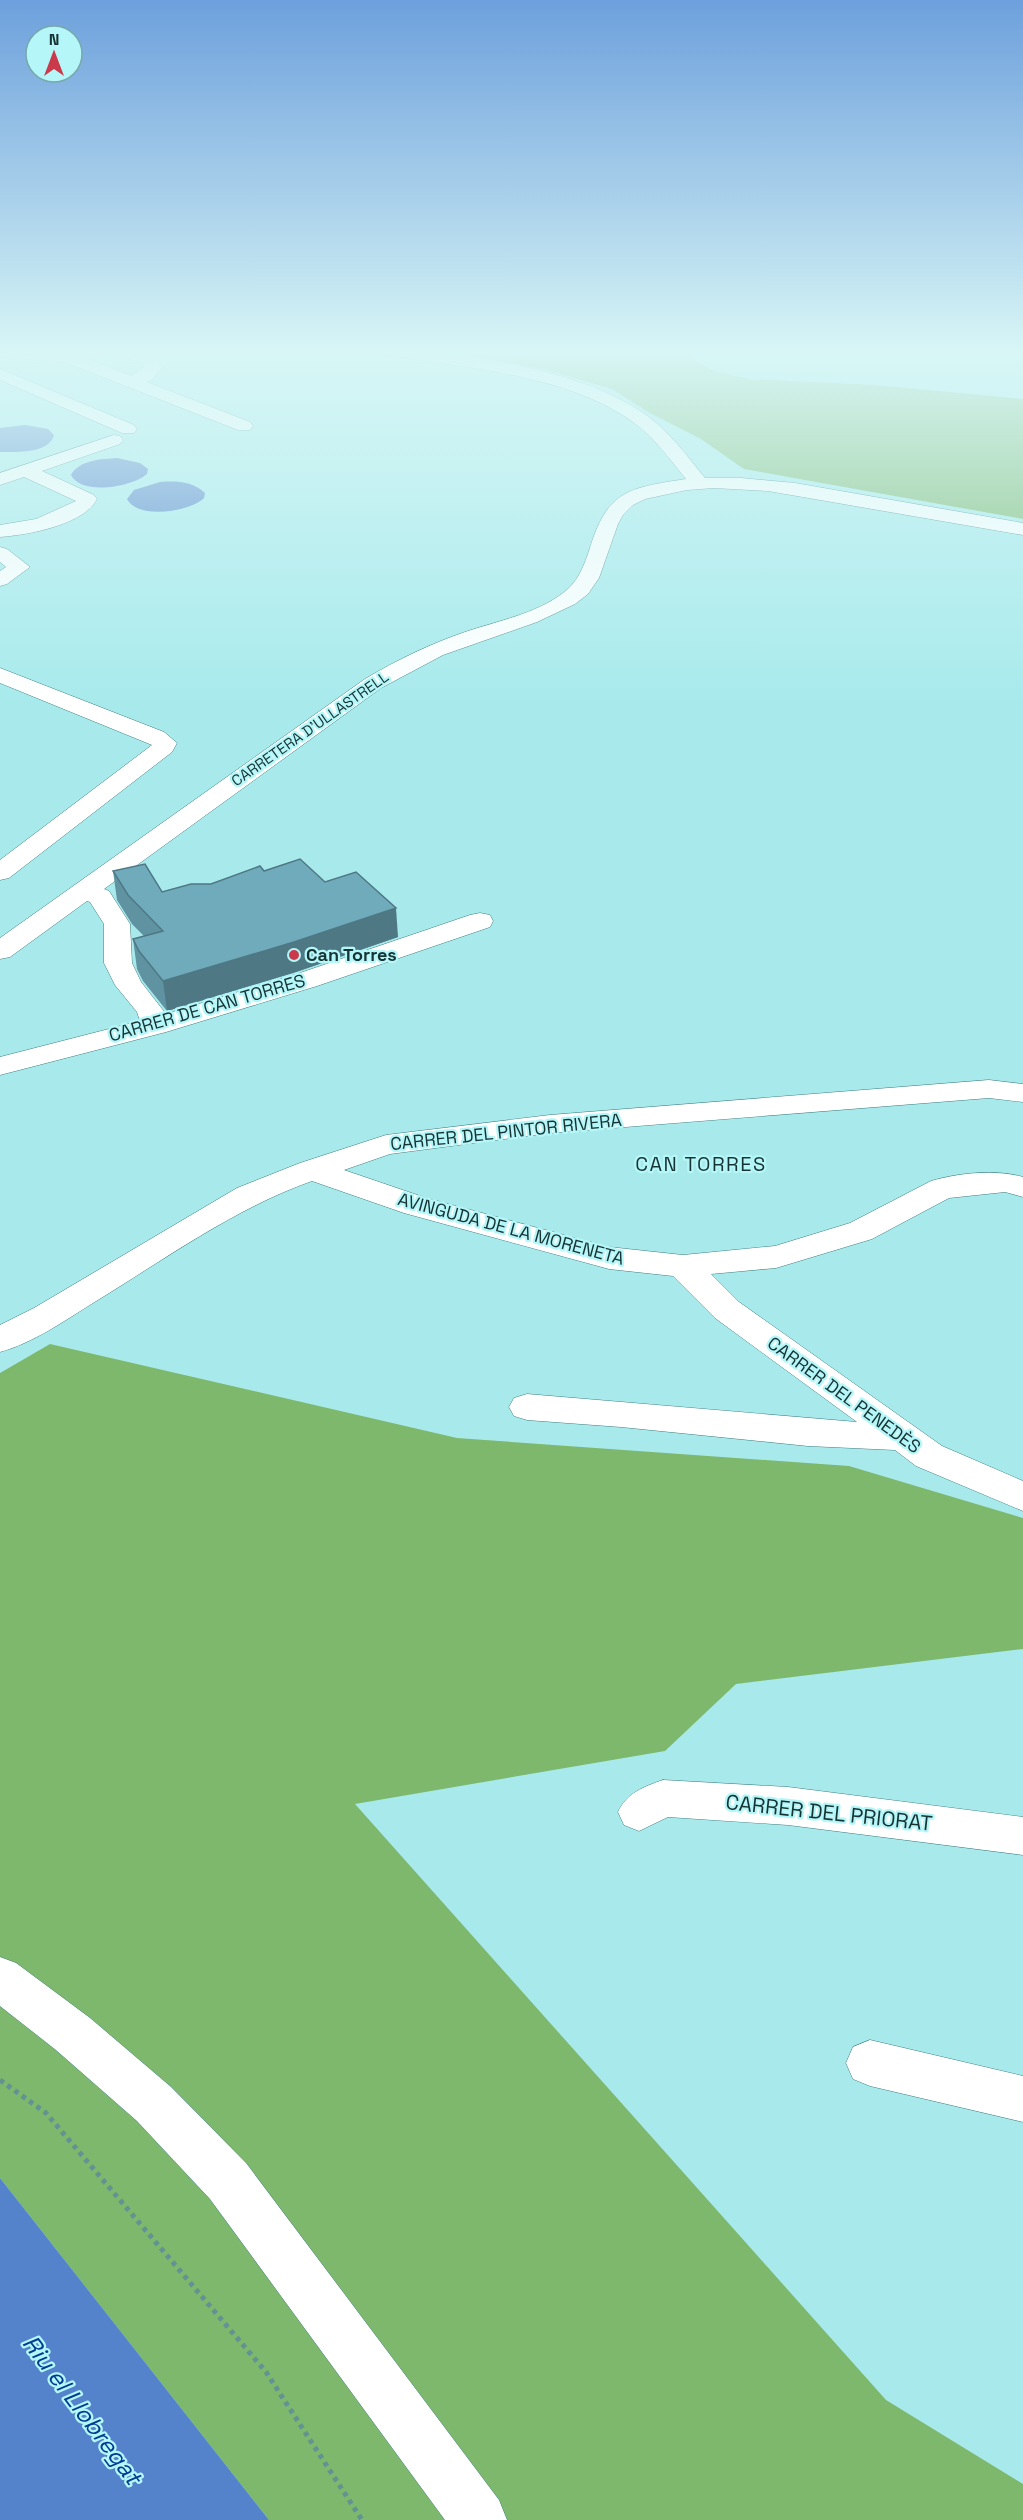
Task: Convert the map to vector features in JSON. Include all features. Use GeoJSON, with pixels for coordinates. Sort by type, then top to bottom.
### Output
{"type":"FeatureCollection","features":[{"type":"Feature","properties":{"kind":"street"},"geometry":{"type":"LineString","coordinates":[[0,478],[30,468]]}},
{"type":"Feature","properties":{"kind":"street"},"geometry":{"type":"LineString","coordinates":[[686,468],[699,482]]}},
{"type":"Feature","properties":{"kind":"street"},"geometry":{"type":"LineString","coordinates":[[0,531],[21,530],[56,520],[84,506],[87,499],[24,470]]}},
{"type":"Feature","properties":{"kind":"street","name":"CARRETERA D'ULLASTRELL"},"geometry":{"type":"LineString","coordinates":[[0,951],[390,672],[424,654],[542,612],[582,591],[593,574],[608,523],[626,501],[654,490],[699,482],[748,483],[1023,529]]}},
{"type":"Feature","properties":{"kind":"street"},"geometry":{"type":"LineString","coordinates":[[0,554],[20,567],[0,580]]}},
{"type":"Feature","properties":{"kind":"street"},"geometry":{"type":"LineString","coordinates":[[0,675],[156,737],[165,743],[165,747],[0,872]]}},
{"type":"Feature","properties":{"kind":"street"},"geometry":{"type":"LineString","coordinates":[[85,890],[100,897],[117,924],[118,963],[129,985],[151,1010],[156,1026]]}},
{"type":"Feature","properties":{"kind":"street","name":"CARRER DE CAN TORRES"},"geometry":{"type":"LineString","coordinates":[[0,1066],[156,1026],[307,980],[480,921]]}},
{"type":"Feature","properties":{"kind":"street","name":"CARRER DEL PINTOR RIVERA"},"geometry":{"type":"LineString","coordinates":[[0,1340],[46,1316],[248,1195],[311,1170],[386,1145],[550,1124],[989,1089],[1023,1093]]}},
{"type":"Feature","properties":{"kind":"street","name":"AVINGUDA DE LA MORENETA"},"geometry":{"type":"LineString","coordinates":[[311,1170],[415,1206],[587,1253],[609,1258],[683,1266],[776,1257],[861,1231],[942,1188],[1006,1182],[1023,1187]]}},
{"type":"Feature","properties":{"kind":"street","name":"CARRER DEL PENEDÈS"},"geometry":{"type":"LineString","coordinates":[[683,1266],[727,1310],[928,1455],[1023,1497]]}},
{"type":"Feature","properties":{"kind":"street"},"geometry":{"type":"LineString","coordinates":[[527,1407],[587,1410],[849,1437],[902,1437]]}},
{"type":"Feature","properties":{"kind":"street","name":"CARRER DEL PRIORAT"},"geometry":{"type":"LineString","coordinates":[[639,1812],[663,1798],[788,1806],[1023,1836]]}},
{"type":"Feature","properties":{"kind":"street"},"geometry":{"type":"LineString","coordinates":[[0,1978],[73,2034],[153,2104],[228,2181],[479,2520]]}},
{"type":"Feature","properties":{"kind":"street"},"geometry":{"type":"LineString","coordinates":[[870,2063],[1023,2099]]}},
{"type":"Feature","properties":{"kind":"path"},"geometry":{"type":"LineString","coordinates":[[0,2080],[46,2113],[266,2372],[362,2520]]}},
{"type":"Feature","properties":{"kind":"green space"},"geometry":{"type":"Polygon","coordinates":[[[742,468],[1023,468],[1023,519],[742,468]]]}},
{"type":"Feature","properties":{"kind":"green space"},"geometry":{"type":"Polygon","coordinates":[[[50,1344],[457,1438],[849,1466],[1023,1518],[1023,1649],[736,1684],[665,1751],[355,1804],[886,2400],[1023,2484],[1023,2520],[269,2520],[0,2178],[0,1373],[50,1344]]]}},
{"type":"Feature","properties":{"kind":"water"},"geometry":{"type":"Polygon","coordinates":[[[77,468],[148,469],[147,474],[140,479],[108,487],[85,486],[77,482],[71,475],[77,468]]]}},
{"type":"Feature","properties":{"kind":"water"},"geometry":{"type":"Polygon","coordinates":[[[160,482],[190,484],[205,493],[204,498],[188,507],[164,512],[142,510],[133,506],[127,499],[134,490],[160,482]]]}},
{"type":"Feature","properties":{"kind":"water","name":"Riu el Llobregat"},"geometry":{"type":"Polygon","coordinates":[[[0,2178],[269,2520],[0,2520],[0,2178]]]}},
{"type":"Feature","properties":{"kind":"building"},"geometry":{"type":"Polygon","coordinates":[[[300,859],[325,882],[356,872],[396,908],[294,942],[163,981],[139,951],[133,939],[163,931],[128,895],[113,871],[145,864],[162,892],[191,884],[211,884],[260,866],[264,871],[300,859]]]}},
{"type":"Feature","properties":{"kind":"place","name":"Can Torres"},"geometry":{"type":"Point","coordinates":[294,955]}},
{"type":"Feature","properties":{"kind":"district","name":"CAN TORRES"},"geometry":{"type":"Point","coordinates":[701,1164]}}]}
